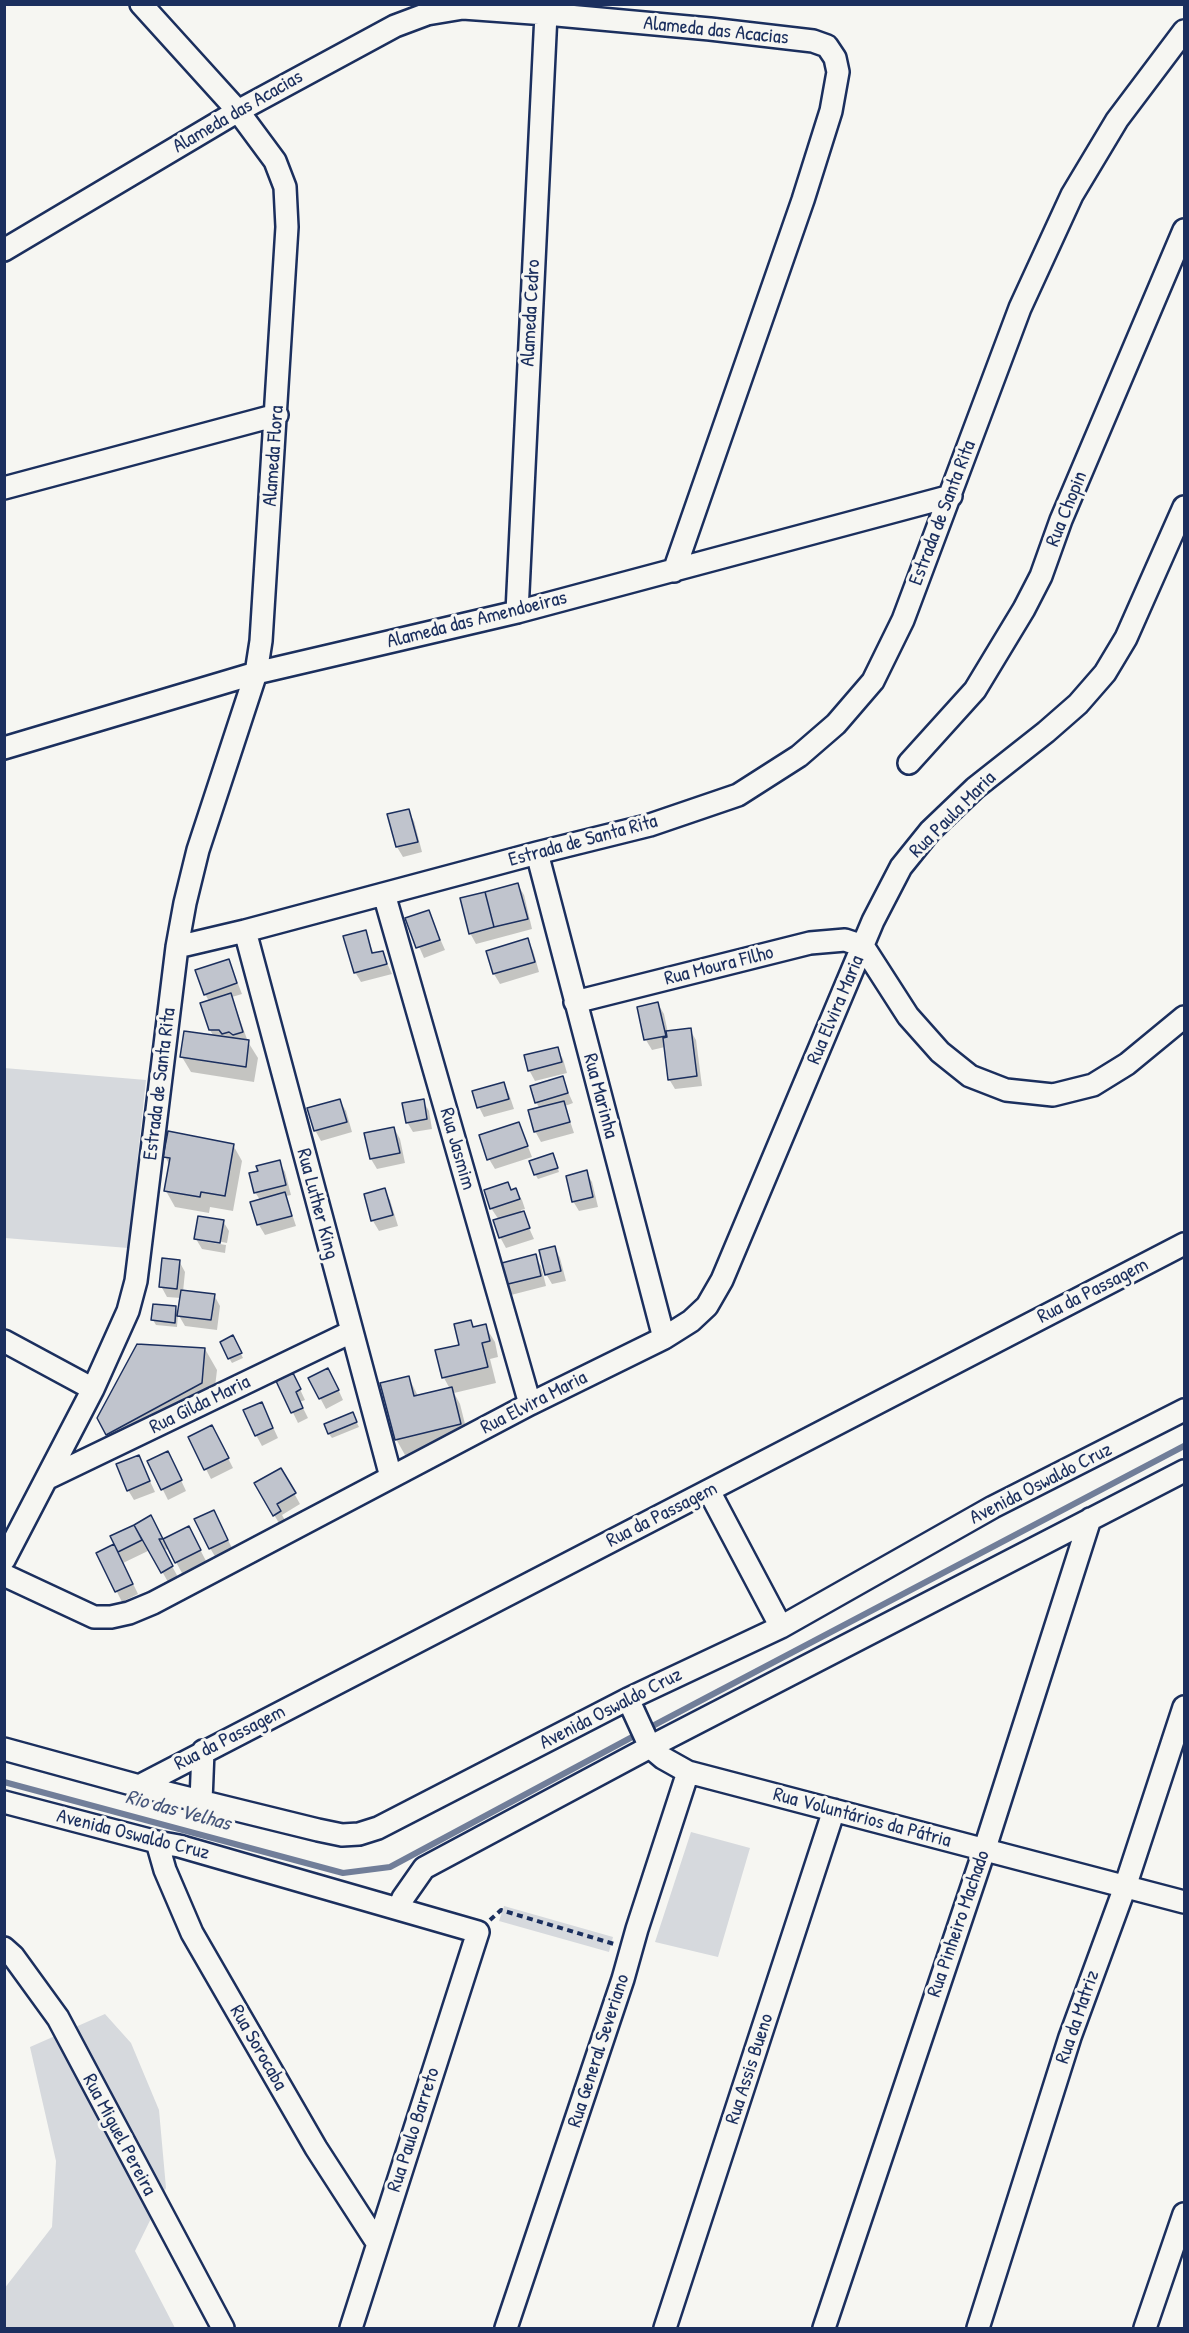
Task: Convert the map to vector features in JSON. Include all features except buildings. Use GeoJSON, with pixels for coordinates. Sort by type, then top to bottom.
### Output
{"type":"FeatureCollection","features":[{"type":"Feature","properties":{"kind":"street","name":"Alameda Flora"},"geometry":{"type":"LineString","coordinates":[[141,4],[238,111],[275,161],[285,187],[287,226],[277,416],[261,641],[256,674],[198,850],[177,947]]}},
{"type":"Feature","properties":{"kind":"street","name":"Alameda das Acacias"},"geometry":{"type":"LineString","coordinates":[[4,250],[238,111],[395,26],[427,14],[463,8],[546,14],[710,29],[813,41],[827,46],[835,58],[838,72],[827,122],[803,200],[674,571]]}},
{"type":"Feature","properties":{"kind":"street","name":"Alameda Cedro"},"geometry":{"type":"LineString","coordinates":[[517,612],[546,14]]}},
{"type":"Feature","properties":{"kind":"street","name":"Estrada de Santa Rita"},"geometry":{"type":"LineString","coordinates":[[4,1560],[93,1389],[128,1311],[136,1281],[177,947],[650,825],[738,795],[799,756],[836,724],[873,681],[903,620],[1020,308],[1072,195],[1117,120],[1185,31]]}},
{"type":"Feature","properties":{"kind":"street","name":"Rua Chopin"},"geometry":{"type":"LineString","coordinates":[[909,764],[943,729],[975,690],[1024,609],[1041,576],[1060,520],[1185,230]]}},
{"type":"Feature","properties":{"kind":"street"},"geometry":{"type":"LineString","coordinates":[[4,488],[277,416]]}},
{"type":"Feature","properties":{"kind":"street","name":"Alameda das Amendoeiras"},"geometry":{"type":"LineString","coordinates":[[4,748],[256,674],[517,612],[951,496]]}},
{"type":"Feature","properties":{"kind":"street","name":"Rua Paula Maria"},"geometry":{"type":"LineString","coordinates":[[863,946],[888,889],[901,867],[930,831],[975,788],[1078,704],[1105,673],[1126,638],[1185,507]]}},
{"type":"Feature","properties":{"kind":"street","name":"Rua Marinha"},"geometry":{"type":"LineString","coordinates":[[537,853],[664,1338]]}},
{"type":"Feature","properties":{"kind":"street","name":"Rua Jasmim"},"geometry":{"type":"LineString","coordinates":[[384,894],[530,1404]]}},
{"type":"Feature","properties":{"kind":"street","name":"Rua Luther King"},"geometry":{"type":"LineString","coordinates":[[245,931],[391,1477]]}},
{"type":"Feature","properties":{"kind":"street","name":"Rua Moura FIlho"},"geometry":{"type":"LineString","coordinates":[[575,1002],[810,943],[845,940],[863,946]]}},
{"type":"Feature","properties":{"kind":"street"},"geometry":{"type":"LineString","coordinates":[[863,946],[908,1017],[940,1052],[970,1076],[1006,1090],[1053,1095],[1093,1085],[1127,1064],[1185,1017]]}},
{"type":"Feature","properties":{"kind":"street","name":"Rua Elvira Maria"},"geometry":{"type":"LineString","coordinates":[[4,1575],[94,1617],[111,1617],[129,1613],[153,1604],[530,1404],[664,1338],[691,1321],[707,1306],[722,1280],[863,946]]}},
{"type":"Feature","properties":{"kind":"street","name":"Rua da Passagem"},"geometry":{"type":"LineString","coordinates":[[139,1786],[1185,1244]]}},
{"type":"Feature","properties":{"kind":"street","name":"Rua Gilda Maria"},"geometry":{"type":"LineString","coordinates":[[48,1478],[351,1332]]}},
{"type":"Feature","properties":{"kind":"street"},"geometry":{"type":"LineString","coordinates":[[4,1341],[93,1389]]}},
{"type":"Feature","properties":{"kind":"street","name":"Avenida Oswaldo Cruz"},"geometry":{"type":"LineString","coordinates":[[4,1749],[139,1786],[318,1830],[342,1835],[359,1834],[378,1828],[632,1707],[993,1507],[1185,1410]]}},
{"type":"Feature","properties":{"kind":"street"},"geometry":{"type":"LineString","coordinates":[[401,1903],[424,1868],[648,1743],[1185,1471]]}},
{"type":"Feature","properties":{"kind":"street"},"geometry":{"type":"LineString","coordinates":[[708,1491],[780,1627]]}},
{"type":"Feature","properties":{"kind":"street","name":"Rua Pinheiro Machado"},"geometry":{"type":"LineString","coordinates":[[824,2328],[984,1851],[1090,1519]]}},
{"type":"Feature","properties":{"kind":"street"},"geometry":{"type":"LineString","coordinates":[[632,1707],[648,1743]]}},
{"type":"Feature","properties":{"kind":"street","name":"Rua da Matriz"},"geometry":{"type":"LineString","coordinates":[[978,2328],[1070,2037],[1125,1887],[1185,1707]]}},
{"type":"Feature","properties":{"kind":"street","name":"Rua Voluntários da Pátria"},"geometry":{"type":"LineString","coordinates":[[648,1743],[663,1758],[688,1773],[1185,1902]]}},
{"type":"Feature","properties":{"kind":"street"},"geometry":{"type":"LineString","coordinates":[[201,1801],[203,1751]]}},
{"type":"Feature","properties":{"kind":"street","name":"Rua General Severiano"},"geometry":{"type":"LineString","coordinates":[[506,2328],[623,1979],[688,1773]]}},
{"type":"Feature","properties":{"kind":"street","name":"Avenida Oswaldo Cruz"},"geometry":{"type":"LineString","coordinates":[[4,1802],[401,1903],[478,1932]]}},
{"type":"Feature","properties":{"kind":"street","name":"Rua Assis Bueno"},"geometry":{"type":"LineString","coordinates":[[665,2328],[834,1810]]}},
{"type":"Feature","properties":{"kind":"street","name":"Rua Sorocaba"},"geometry":{"type":"LineString","coordinates":[[157,1842],[165,1870],[192,1934],[316,2148],[378,2244]]}},
{"type":"Feature","properties":{"kind":"street","name":"Rua Paulo Barreto"},"geometry":{"type":"LineString","coordinates":[[351,2328],[478,1932]]}},
{"type":"Feature","properties":{"kind":"street","name":"Rua Miguel Pereira"},"geometry":{"type":"LineString","coordinates":[[4,1948],[13,1956],[57,2018],[223,2328]]}},
{"type":"Feature","properties":{"kind":"street"},"geometry":{"type":"LineString","coordinates":[[1145,2328],[1185,2214]]}},
{"type":"Feature","properties":{"kind":"path"},"geometry":{"type":"LineString","coordinates":[[478,1932],[501,1910],[634,1939]]}},
{"type":"Feature","properties":{"kind":"shaded area"},"geometry":{"type":"Polygon","coordinates":[[[4,1068],[146,1080],[128,1248],[5,1238],[4,1068]]]}},
{"type":"Feature","properties":{"kind":"shaded area"},"geometry":{"type":"Polygon","coordinates":[[[691,1832],[750,1848],[718,1957],[655,1942],[691,1832]]]}},
{"type":"Feature","properties":{"kind":"shaded area"},"geometry":{"type":"Polygon","coordinates":[[[504,1906],[613,1937],[609,1952],[499,1921],[504,1906]]]}},
{"type":"Feature","properties":{"kind":"shaded area"},"geometry":{"type":"Polygon","coordinates":[[[105,2014],[131,2043],[159,2110],[166,2188],[135,2251],[175,2328],[5,2328],[4,2289],[52,2227],[56,2161],[30,2047],[105,2014]]]}},
{"type":"Feature","properties":{"kind":"waterway","name":"Rio das Velhas"},"geometry":{"type":"LineString","coordinates":[[4,1782],[343,1873],[390,1867],[1184,1446]]}}]}
